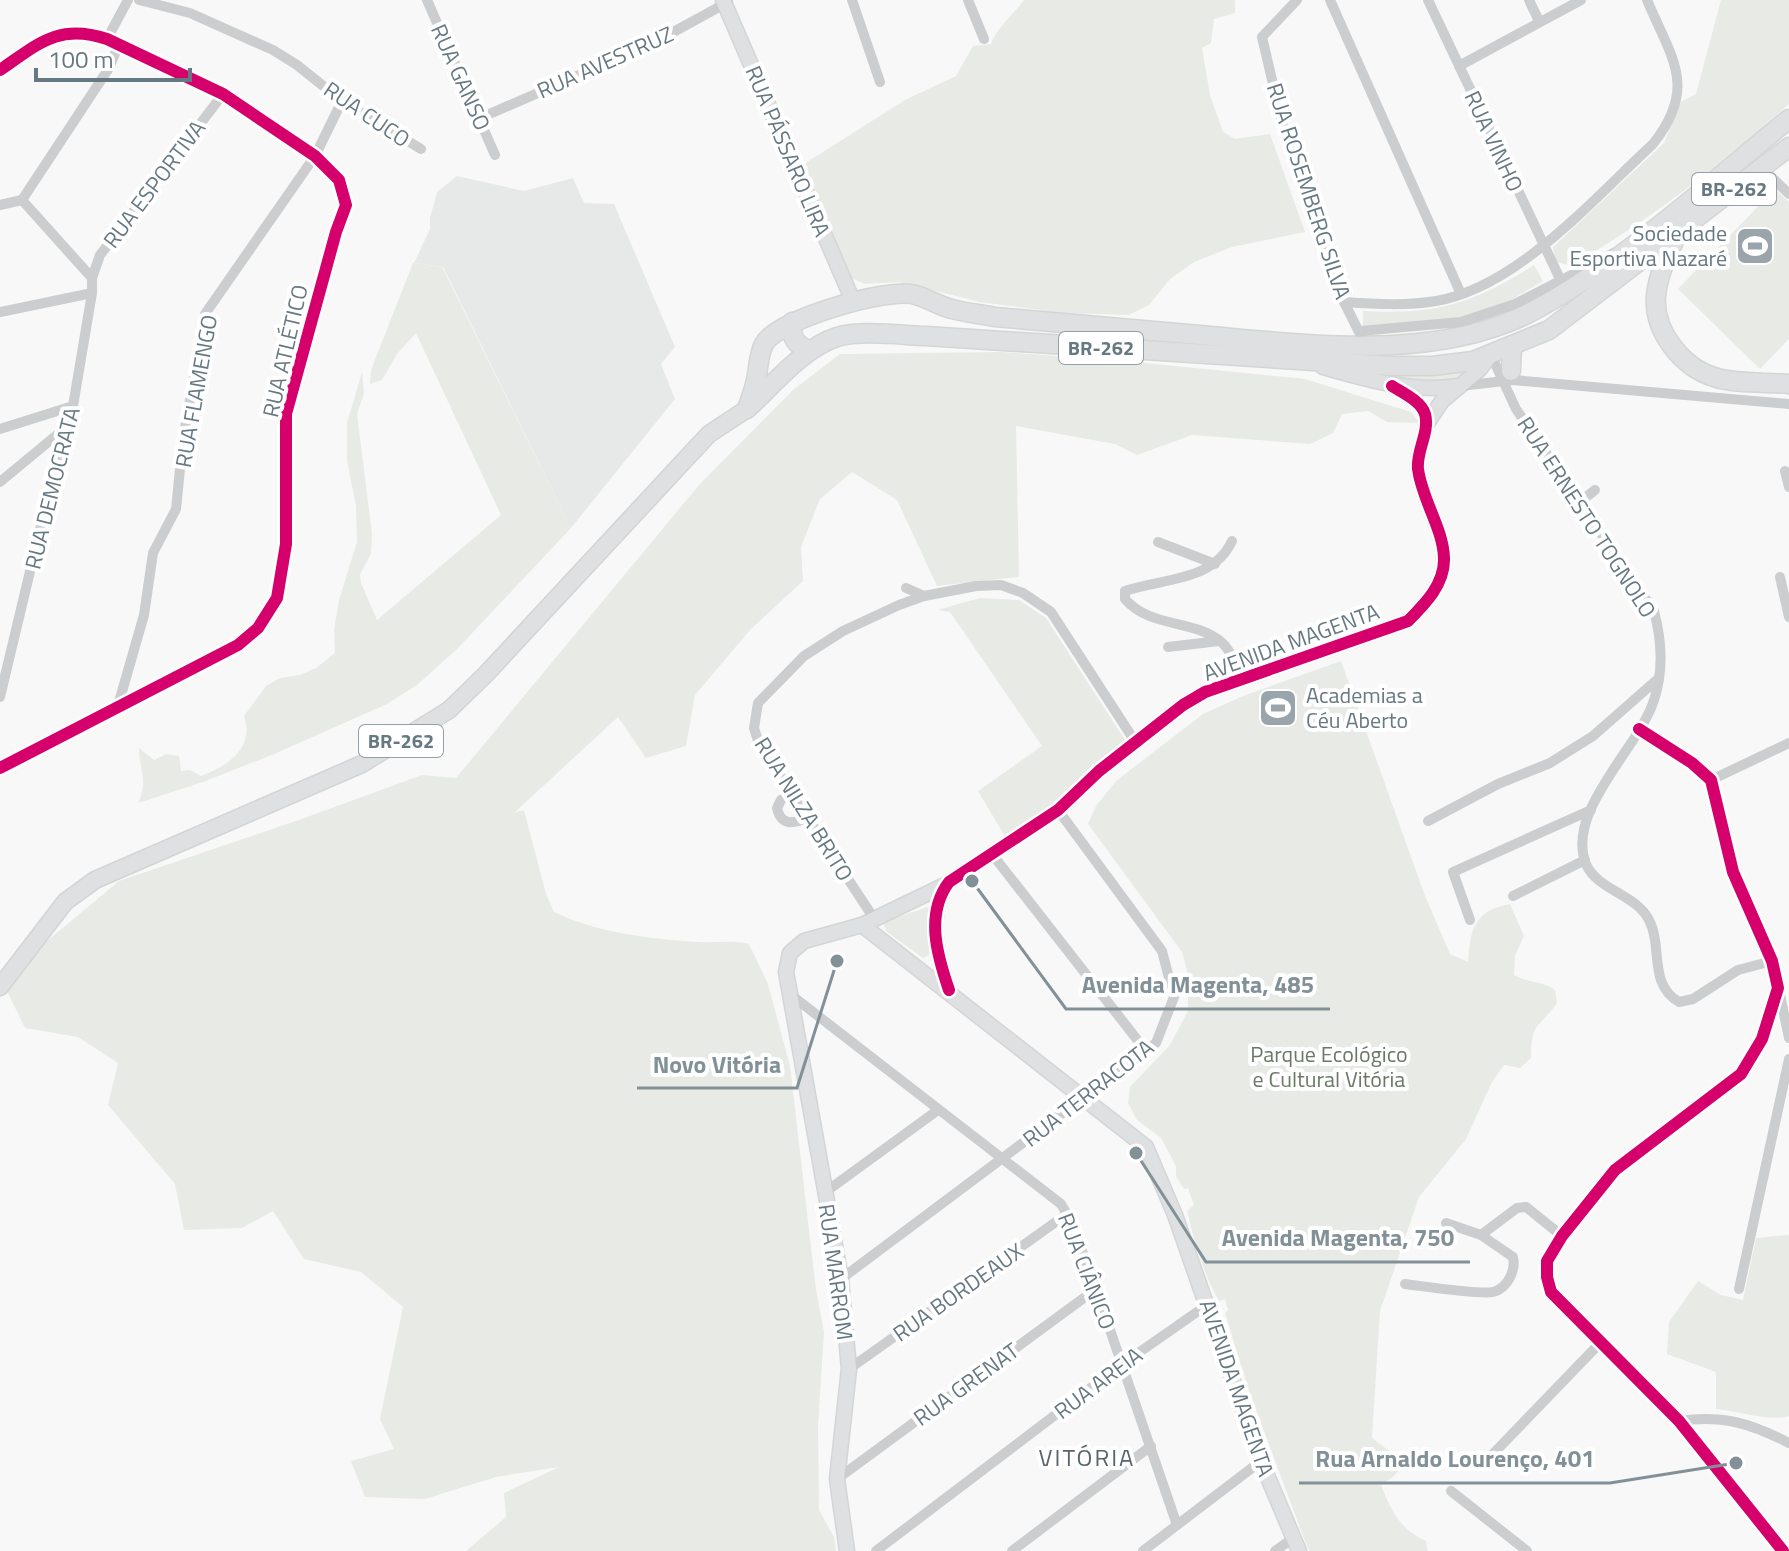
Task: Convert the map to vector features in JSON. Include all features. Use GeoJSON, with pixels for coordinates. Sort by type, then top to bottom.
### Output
{"type":"FeatureCollection","features":[{"type":"Feature","properties":{"kind":"highway","name":"BR-262"},"geometry":{"type":"LineString","coordinates":[[747,409],[760,355],[773,332],[792,322],[853,301],[911,294],[951,309],[995,317],[1318,345],[1424,341],[1495,326],[1531,311],[1632,245],[1789,119]]}},
{"type":"Feature","properties":{"kind":"highway","name":"BR-262"},"geometry":{"type":"LineString","coordinates":[[747,409],[810,351],[837,337],[926,336],[1306,362],[1432,366],[1473,361],[1549,330],[1789,147]]}},
{"type":"Feature","properties":{"kind":"highway"},"geometry":{"type":"LineString","coordinates":[[1679,233],[1664,263],[1656,297],[1658,320],[1679,358],[1715,378],[1789,384]]}},
{"type":"Feature","properties":{"kind":"highway"},"geometry":{"type":"LineString","coordinates":[[792,322],[792,336],[797,345],[810,351]]}},
{"type":"Feature","properties":{"kind":"highway"},"geometry":{"type":"LineString","coordinates":[[1369,341],[1430,348],[1481,343],[1491,355]]}},
{"type":"Feature","properties":{"kind":"highway"},"geometry":{"type":"LineString","coordinates":[[1506,376],[1512,346]]}},
{"type":"Feature","properties":{"kind":"main road","name":"BR-262"},"geometry":{"type":"LineString","coordinates":[[0,987],[65,902],[95,880],[362,764],[449,710],[709,434],[747,409]]}},
{"type":"Feature","properties":{"kind":"street"},"geometry":{"type":"LineString","coordinates":[[107,39],[128,0]]}},
{"type":"Feature","properties":{"kind":"street","name":"RUA CUCO"},"geometry":{"type":"LineString","coordinates":[[139,0],[190,13],[273,50],[342,101],[421,149]]}},
{"type":"Feature","properties":{"kind":"street"},"geometry":{"type":"LineString","coordinates":[[185,0],[190,13]]}},
{"type":"Feature","properties":{"kind":"street","name":"RUA GANSO"},"geometry":{"type":"LineString","coordinates":[[427,0],[495,155]]}},
{"type":"Feature","properties":{"kind":"street"},"geometry":{"type":"LineString","coordinates":[[852,0],[880,82]]}},
{"type":"Feature","properties":{"kind":"street"},"geometry":{"type":"LineString","coordinates":[[968,0],[984,39]]}},
{"type":"Feature","properties":{"kind":"street","name":"RUA ROSEMBERG SILVA"},"geometry":{"type":"LineString","coordinates":[[1297,0],[1262,37],[1283,127],[1344,302],[1369,341]]}},
{"type":"Feature","properties":{"kind":"street"},"geometry":{"type":"LineString","coordinates":[[1330,0],[1461,294]]}},
{"type":"Feature","properties":{"kind":"street","name":"RUA VINHO"},"geometry":{"type":"LineString","coordinates":[[1428,0],[1561,281]]}},
{"type":"Feature","properties":{"kind":"street"},"geometry":{"type":"LineString","coordinates":[[1529,0],[1539,21]]}},
{"type":"Feature","properties":{"kind":"street"},"geometry":{"type":"LineString","coordinates":[[1459,66],[1581,0]]}},
{"type":"Feature","properties":{"kind":"street"},"geometry":{"type":"LineString","coordinates":[[1344,302],[1398,305],[1437,301],[1488,284],[1543,245],[1653,144],[1667,127],[1679,89],[1675,68],[1647,0]]}},
{"type":"Feature","properties":{"kind":"street","name":"RUA AVESTRUZ"},"geometry":{"type":"LineString","coordinates":[[478,119],[657,41],[726,1]]}},
{"type":"Feature","properties":{"kind":"street","name":"RUA PÁSSARO LIRA"},"geometry":{"type":"LineString","coordinates":[[726,1],[760,90],[853,301]]}},
{"type":"Feature","properties":{"kind":"street","name":"RUA ATLÉTICO"},"geometry":{"type":"LineString","coordinates":[[0,70],[45,39],[76,32],[88,32],[107,39],[223,94],[315,156],[339,180],[346,205],[286,414],[286,544],[277,598],[258,628],[238,645],[0,768]]}},
{"type":"Feature","properties":{"kind":"street"},"geometry":{"type":"LineString","coordinates":[[0,205],[22,200],[109,68],[119,44]]}},
{"type":"Feature","properties":{"kind":"street","name":"RUA ESPORTIVA"},"geometry":{"type":"LineString","coordinates":[[92,278],[100,255],[223,94]]}},
{"type":"Feature","properties":{"kind":"street","name":"RUA FLAMENGO"},"geometry":{"type":"LineString","coordinates":[[117,709],[144,615],[153,553],[176,509],[183,439],[205,314],[315,156],[342,101]]}},
{"type":"Feature","properties":{"kind":"street"},"geometry":{"type":"LineString","coordinates":[[1762,168],[1789,194]]}},
{"type":"Feature","properties":{"kind":"street"},"geometry":{"type":"LineString","coordinates":[[22,200],[92,278]]}},
{"type":"Feature","properties":{"kind":"street"},"geometry":{"type":"LineString","coordinates":[[1369,341],[1461,322],[1515,304],[1600,258],[1632,245]]}},
{"type":"Feature","properties":{"kind":"street","name":"RUA DEMOCRATA"},"geometry":{"type":"LineString","coordinates":[[0,697],[64,429],[73,406],[92,278]]}},
{"type":"Feature","properties":{"kind":"street"},"geometry":{"type":"LineString","coordinates":[[0,312],[92,293]]}},
{"type":"Feature","properties":{"kind":"street","name":"RUA ERNESTO TOGNOLO"},"geometry":{"type":"LineString","coordinates":[[1491,355],[1506,376],[1516,409],[1654,611],[1661,637],[1659,678],[1653,703],[1591,810],[1583,830],[1585,860]]}},
{"type":"Feature","properties":{"kind":"street","name":"AVENIDA MAGENTA"},"geometry":{"type":"LineString","coordinates":[[1295,1545],[1261,1461],[1175,1215],[1146,1147],[922,970],[868,922],[949,882],[1058,810],[1099,771],[1183,705],[1205,692],[1408,621],[1426,603],[1441,580],[1445,559],[1440,537],[1421,489],[1418,463],[1426,425],[1442,401],[1479,370],[1491,355]]}},
{"type":"Feature","properties":{"kind":"street"},"geometry":{"type":"LineString","coordinates":[[1306,362],[1392,386],[1443,388],[1506,376],[1528,382],[1789,404]]}},
{"type":"Feature","properties":{"kind":"street"},"geometry":{"type":"LineString","coordinates":[[1392,386],[1419,404],[1425,411],[1426,425]]}},
{"type":"Feature","properties":{"kind":"street"},"geometry":{"type":"LineString","coordinates":[[0,429],[73,406]]}},
{"type":"Feature","properties":{"kind":"street"},"geometry":{"type":"LineString","coordinates":[[0,482],[64,429]]}},
{"type":"Feature","properties":{"kind":"street"},"geometry":{"type":"LineString","coordinates":[[1785,471],[1789,487]]}},
{"type":"Feature","properties":{"kind":"street"},"geometry":{"type":"LineString","coordinates":[[1580,502],[1595,490]]}},
{"type":"Feature","properties":{"kind":"street"},"geometry":{"type":"LineString","coordinates":[[1232,541],[1226,554],[1215,564],[1174,581],[1142,585],[1125,591],[1125,599],[1134,609],[1153,618],[1220,641],[1230,653],[1242,679]]}},
{"type":"Feature","properties":{"kind":"street"},"geometry":{"type":"LineString","coordinates":[[1158,542],[1215,564]]}},
{"type":"Feature","properties":{"kind":"street"},"geometry":{"type":"LineString","coordinates":[[1780,577],[1789,617]]}},
{"type":"Feature","properties":{"kind":"street","name":"RUA NILZA BRITO"},"geometry":{"type":"LineString","coordinates":[[868,922],[792,793],[759,744],[754,728],[758,703],[804,656],[843,631],[899,605],[924,596],[976,586],[1001,585],[1023,593],[1051,612],[1136,743]]}},
{"type":"Feature","properties":{"kind":"street"},"geometry":{"type":"LineString","coordinates":[[906,588],[924,596]]}},
{"type":"Feature","properties":{"kind":"street"},"geometry":{"type":"LineString","coordinates":[[1168,647],[1220,641]]}},
{"type":"Feature","properties":{"kind":"street"},"geometry":{"type":"LineString","coordinates":[[1428,821],[1498,784],[1550,763],[1593,736],[1659,678]]}},
{"type":"Feature","properties":{"kind":"street"},"geometry":{"type":"LineString","coordinates":[[1639,729],[1692,763],[1711,780],[1733,872],[1772,961],[1789,1038]]}},
{"type":"Feature","properties":{"kind":"street"},"geometry":{"type":"LineString","coordinates":[[1711,780],[1789,743]]}},
{"type":"Feature","properties":{"kind":"street"},"geometry":{"type":"LineString","coordinates":[[792,793],[781,800],[777,808],[779,818],[785,822],[807,818]]}},
{"type":"Feature","properties":{"kind":"street","name":"RUA TERRACOTA"},"geometry":{"type":"LineString","coordinates":[[841,1279],[1156,1043],[1174,997],[1162,951],[1058,810]]}},
{"type":"Feature","properties":{"kind":"street"},"geometry":{"type":"LineString","coordinates":[[1470,920],[1453,872],[1591,810]]}},
{"type":"Feature","properties":{"kind":"street"},"geometry":{"type":"LineString","coordinates":[[992,854],[1146,1051]]}},
{"type":"Feature","properties":{"kind":"street"},"geometry":{"type":"LineString","coordinates":[[1513,896],[1585,860],[1587,867],[1601,881],[1636,903],[1649,919],[1663,986],[1670,997],[1679,1002],[1693,999],[1738,970],[1772,961]]}},
{"type":"Feature","properties":{"kind":"street"},"geometry":{"type":"LineString","coordinates":[[949,882],[939,896],[935,926],[939,961],[949,990]]}},
{"type":"Feature","properties":{"kind":"street","name":"RUA MARROM"},"geometry":{"type":"LineString","coordinates":[[847,1551],[837,1479],[849,1369],[841,1279],[786,972],[790,953],[804,941],[868,922]]}},
{"type":"Feature","properties":{"kind":"street"},"geometry":{"type":"LineString","coordinates":[[922,970],[935,967],[939,961]]}},
{"type":"Feature","properties":{"kind":"street"},"geometry":{"type":"LineString","coordinates":[[1778,988],[1762,1039],[1741,1074],[1615,1170],[1562,1236],[1547,1261],[1547,1277],[1551,1292],[1679,1421],[1783,1551]]}},
{"type":"Feature","properties":{"kind":"street","name":"RUA CIÂNICO"},"geometry":{"type":"LineString","coordinates":[[791,995],[1061,1204],[1096,1289],[1177,1525]]}},
{"type":"Feature","properties":{"kind":"street"},"geometry":{"type":"LineString","coordinates":[[1739,1289],[1789,1059]]}},
{"type":"Feature","properties":{"kind":"street"},"geometry":{"type":"LineString","coordinates":[[824,1193],[938,1110]]}},
{"type":"Feature","properties":{"kind":"street"},"geometry":{"type":"LineString","coordinates":[[1481,1235],[1517,1208],[1526,1207],[1562,1236]]}},
{"type":"Feature","properties":{"kind":"street","name":"RUA BORDEAUX"},"geometry":{"type":"LineString","coordinates":[[849,1369],[1067,1214]]}},
{"type":"Feature","properties":{"kind":"street"},"geometry":{"type":"LineString","coordinates":[[1405,1284],[1492,1293],[1511,1275],[1515,1264],[1513,1257],[1481,1235],[1446,1223]]}},
{"type":"Feature","properties":{"kind":"street","name":"RUA GRENAT"},"geometry":{"type":"LineString","coordinates":[[837,1479],[1096,1289]]}},
{"type":"Feature","properties":{"kind":"street","name":"RUA AREIA"},"geometry":{"type":"LineString","coordinates":[[876,1551],[1121,1365],[1207,1305]]}},
{"type":"Feature","properties":{"kind":"street"},"geometry":{"type":"LineString","coordinates":[[1491,1456],[1600,1343]]}},
{"type":"Feature","properties":{"kind":"street"},"geometry":{"type":"LineString","coordinates":[[1679,1421],[1707,1417],[1735,1421],[1766,1431],[1789,1443]]}},
{"type":"Feature","properties":{"kind":"street"},"geometry":{"type":"LineString","coordinates":[[1012,1551],[1151,1446]]}},
{"type":"Feature","properties":{"kind":"street"},"geometry":{"type":"LineString","coordinates":[[1143,1551],[1261,1461]]}},
{"type":"Feature","properties":{"kind":"street"},"geometry":{"type":"LineString","coordinates":[[1451,1491],[1527,1551]]}},
{"type":"Feature","properties":{"kind":"street"},"geometry":{"type":"LineString","coordinates":[[1275,1551],[1295,1545]]}},
{"type":"Feature","properties":{"kind":"shaded area"},"geometry":{"type":"Polygon","coordinates":[[[457,176],[524,191],[573,178],[584,203],[614,204],[675,347],[661,364],[675,399],[571,528],[443,267],[414,263],[430,229],[437,192],[457,176]]]}},
{"type":"Feature","properties":{"kind":"green space"},"geometry":{"type":"Polygon","coordinates":[[[1024,0],[1235,0],[1235,13],[1214,19],[1211,43],[1202,48],[1210,95],[1223,132],[1235,139],[1270,134],[1305,232],[1232,247],[1194,262],[1170,279],[1149,305],[1129,315],[1062,313],[980,302],[899,282],[865,284],[851,278],[804,164],[905,100],[956,76],[973,46],[991,44],[1024,0]]]}},
{"type":"Feature","properties":{"kind":"green space"},"geometry":{"type":"Polygon","coordinates":[[[1721,0],[1789,0],[1789,104],[1711,170],[1628,230],[1570,266],[1555,261],[1553,247],[1664,143],[1681,102],[1696,94],[1721,0]]]}},
{"type":"Feature","properties":{"kind":"green space","name":"Sociedade Esportiva Nazaré"},"geometry":{"type":"Polygon","coordinates":[[[1775,189],[1789,202],[1789,339],[1760,369],[1678,289],[1775,189]]]}},
{"type":"Feature","properties":{"kind":"green space"},"geometry":{"type":"Polygon","coordinates":[[[413,263],[442,267],[571,528],[458,648],[417,685],[387,704],[274,754],[138,803],[143,782],[139,748],[154,760],[166,754],[179,756],[181,771],[190,770],[201,776],[211,772],[237,754],[246,737],[244,716],[266,686],[280,678],[300,675],[316,668],[335,653],[334,630],[339,600],[357,542],[356,506],[347,460],[347,423],[362,372],[364,393],[357,414],[372,534],[371,554],[360,574],[377,620],[501,515],[416,333],[397,354],[382,380],[370,384],[371,370],[413,263]]]}},
{"type":"Feature","properties":{"kind":"green space"},"geometry":{"type":"Polygon","coordinates":[[[1534,265],[1543,281],[1511,300],[1460,318],[1363,326],[1363,311],[1412,311],[1453,304],[1492,289],[1534,265]]]}},
{"type":"Feature","properties":{"kind":"green space"},"geometry":{"type":"Polygon","coordinates":[[[1002,352],[1305,379],[1411,412],[1420,423],[1387,422],[1368,411],[1342,414],[1333,433],[1310,444],[1192,435],[1137,455],[1115,444],[1016,426],[1019,577],[937,586],[897,500],[852,472],[820,499],[801,547],[803,581],[751,629],[695,695],[686,746],[646,758],[618,717],[514,813],[524,810],[546,894],[554,912],[625,934],[681,941],[749,944],[768,984],[790,1066],[816,1290],[824,1332],[818,1425],[819,1510],[834,1537],[836,1551],[466,1551],[506,1517],[504,1493],[559,1467],[496,1477],[425,1499],[365,1497],[351,1461],[394,1449],[380,1419],[403,1307],[361,1272],[304,1259],[273,1211],[242,1228],[184,1230],[175,1184],[108,1105],[118,1063],[78,1037],[25,1028],[3,983],[41,946],[119,881],[422,775],[456,778],[699,485],[793,390],[840,354],[1002,352]]]}},
{"type":"Feature","properties":{"kind":"green space"},"geometry":{"type":"Polygon","coordinates":[[[1480,362],[1460,377],[1434,384],[1402,381],[1343,367],[1480,362]]]}},
{"type":"Feature","properties":{"kind":"green space"},"geometry":{"type":"Polygon","coordinates":[[[980,598],[1019,600],[1046,618],[1129,746],[1055,806],[1006,838],[978,791],[1042,746],[950,612],[937,610],[980,598]]]}},
{"type":"Feature","properties":{"kind":"green space","name":"Parque Ecológico e Cultural Vitória"},"geometry":{"type":"Polygon","coordinates":[[[1341,661],[1425,896],[1450,954],[1468,962],[1476,923],[1488,911],[1510,904],[1524,936],[1515,956],[1514,975],[1555,990],[1557,1003],[1534,1031],[1531,1058],[1520,1068],[1504,1065],[1492,1082],[1466,1139],[1419,1197],[1380,1311],[1372,1438],[1396,1456],[1400,1469],[1381,1485],[1398,1518],[1409,1531],[1426,1541],[1428,1551],[1310,1551],[1306,1544],[1249,1391],[1225,1313],[1228,1310],[1225,1299],[1219,1301],[1200,1258],[1187,1211],[1194,1205],[1188,1188],[1184,1189],[1176,1176],[1176,1166],[1161,1138],[1137,1120],[1128,1103],[1130,1087],[1170,1045],[1188,1011],[1188,974],[1182,952],[1088,824],[1096,806],[1116,781],[1203,714],[1243,696],[1341,661]]]}},
{"type":"Feature","properties":{"kind":"green space"},"geometry":{"type":"Polygon","coordinates":[[[931,906],[929,955],[923,958],[887,932],[883,922],[931,906]]]}},
{"type":"Feature","properties":{"kind":"green space"},"geometry":{"type":"Polygon","coordinates":[[[1789,1235],[1789,1416],[1763,1417],[1716,1409],[1716,1372],[1667,1354],[1669,1322],[1698,1281],[1721,1295],[1743,1300],[1756,1238],[1789,1235]]]}},
{"type":"Feature","properties":{"kind":"cycle path"},"geometry":{"type":"LineString","coordinates":[[0,70],[38,45],[62,35],[75,33],[107,39],[223,94],[315,156],[339,180],[346,205],[286,414],[286,544],[277,598],[258,628],[238,645],[0,768]]}},
{"type":"Feature","properties":{"kind":"cycle path"},"geometry":{"type":"LineString","coordinates":[[949,990],[937,949],[935,921],[937,907],[949,882],[1058,810],[1099,771],[1183,705],[1205,692],[1408,621],[1433,593],[1441,576],[1444,558],[1418,469],[1426,428],[1425,414],[1416,401],[1392,386]]}},
{"type":"Feature","properties":{"kind":"cycle path"},"geometry":{"type":"LineString","coordinates":[[1639,729],[1692,763],[1711,780],[1733,872],[1772,961],[1778,988],[1762,1039],[1741,1074],[1615,1170],[1562,1236],[1547,1261],[1547,1277],[1551,1292],[1679,1421],[1783,1551]]}},
{"type":"Feature","properties":{"kind":"place","name":"Sociedade Esportiva Nazaré"},"geometry":{"type":"Point","coordinates":[1755,246]}},
{"type":"Feature","properties":{"kind":"place","name":"Academias a Céu Aberto"},"geometry":{"type":"Point","coordinates":[1278,708]}},
{"type":"Feature","properties":{"kind":"place","name":"Avenida Magenta, 485"},"geometry":{"type":"Point","coordinates":[972,881]}},
{"type":"Feature","properties":{"kind":"place","name":"Novo Vitória"},"geometry":{"type":"Point","coordinates":[837,961]}},
{"type":"Feature","properties":{"kind":"place","name":"Avenida Magenta, 750"},"geometry":{"type":"Point","coordinates":[1136,1153]}},
{"type":"Feature","properties":{"kind":"place","name":"Rua Arnaldo Lourenço, 401"},"geometry":{"type":"Point","coordinates":[1736,1463]}},
{"type":"Feature","properties":{"kind":"district","name":"VITÓRIA"},"geometry":{"type":"Point","coordinates":[1087,1458]}}]}
